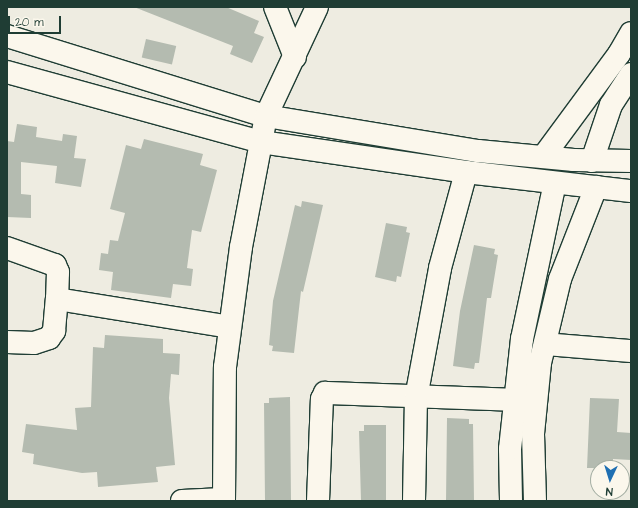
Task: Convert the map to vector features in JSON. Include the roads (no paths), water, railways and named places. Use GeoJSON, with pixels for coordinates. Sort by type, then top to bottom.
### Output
{"type":"FeatureCollection","features":[{"type":"Feature","properties":{"kind":"street"},"geometry":{"type":"LineString","coordinates":[[275,7],[295,57]]}},
{"type":"Feature","properties":{"kind":"street"},"geometry":{"type":"LineString","coordinates":[[182,501],[224,500],[225,367],[241,247],[266,116],[295,57],[317,7]]}},
{"type":"Feature","properties":{"kind":"street"},"geometry":{"type":"LineString","coordinates":[[543,157],[619,54],[631,33]]}},
{"type":"Feature","properties":{"kind":"street"},"geometry":{"type":"LineString","coordinates":[[7,36],[266,116],[478,151],[592,161],[631,161]]}},
{"type":"Feature","properties":{"kind":"street"},"geometry":{"type":"LineString","coordinates":[[7,72],[261,142],[466,172],[631,191]]}},
{"type":"Feature","properties":{"kind":"street"},"geometry":{"type":"LineString","coordinates":[[592,161],[611,105],[631,74]]}},
{"type":"Feature","properties":{"kind":"street"},"geometry":{"type":"LineString","coordinates":[[414,501],[416,398],[440,268],[466,172]]}},
{"type":"Feature","properties":{"kind":"street"},"geometry":{"type":"LineString","coordinates":[[511,501],[510,449],[514,400],[522,339],[555,182]]}},
{"type":"Feature","properties":{"kind":"street"},"geometry":{"type":"LineString","coordinates":[[535,501],[533,434],[540,364],[560,279],[596,186]]}},
{"type":"Feature","properties":{"kind":"street"},"geometry":{"type":"LineString","coordinates":[[7,248],[55,265],[58,272],[54,332],[49,338],[34,343],[7,342]]}},
{"type":"Feature","properties":{"kind":"street"},"geometry":{"type":"LineString","coordinates":[[57,299],[230,327]]}},
{"type":"Feature","properties":{"kind":"street"},"geometry":{"type":"LineString","coordinates":[[545,344],[631,351]]}},
{"type":"Feature","properties":{"kind":"street"},"geometry":{"type":"LineString","coordinates":[[318,501],[322,395],[329,392],[416,398],[514,400]]}}]}
